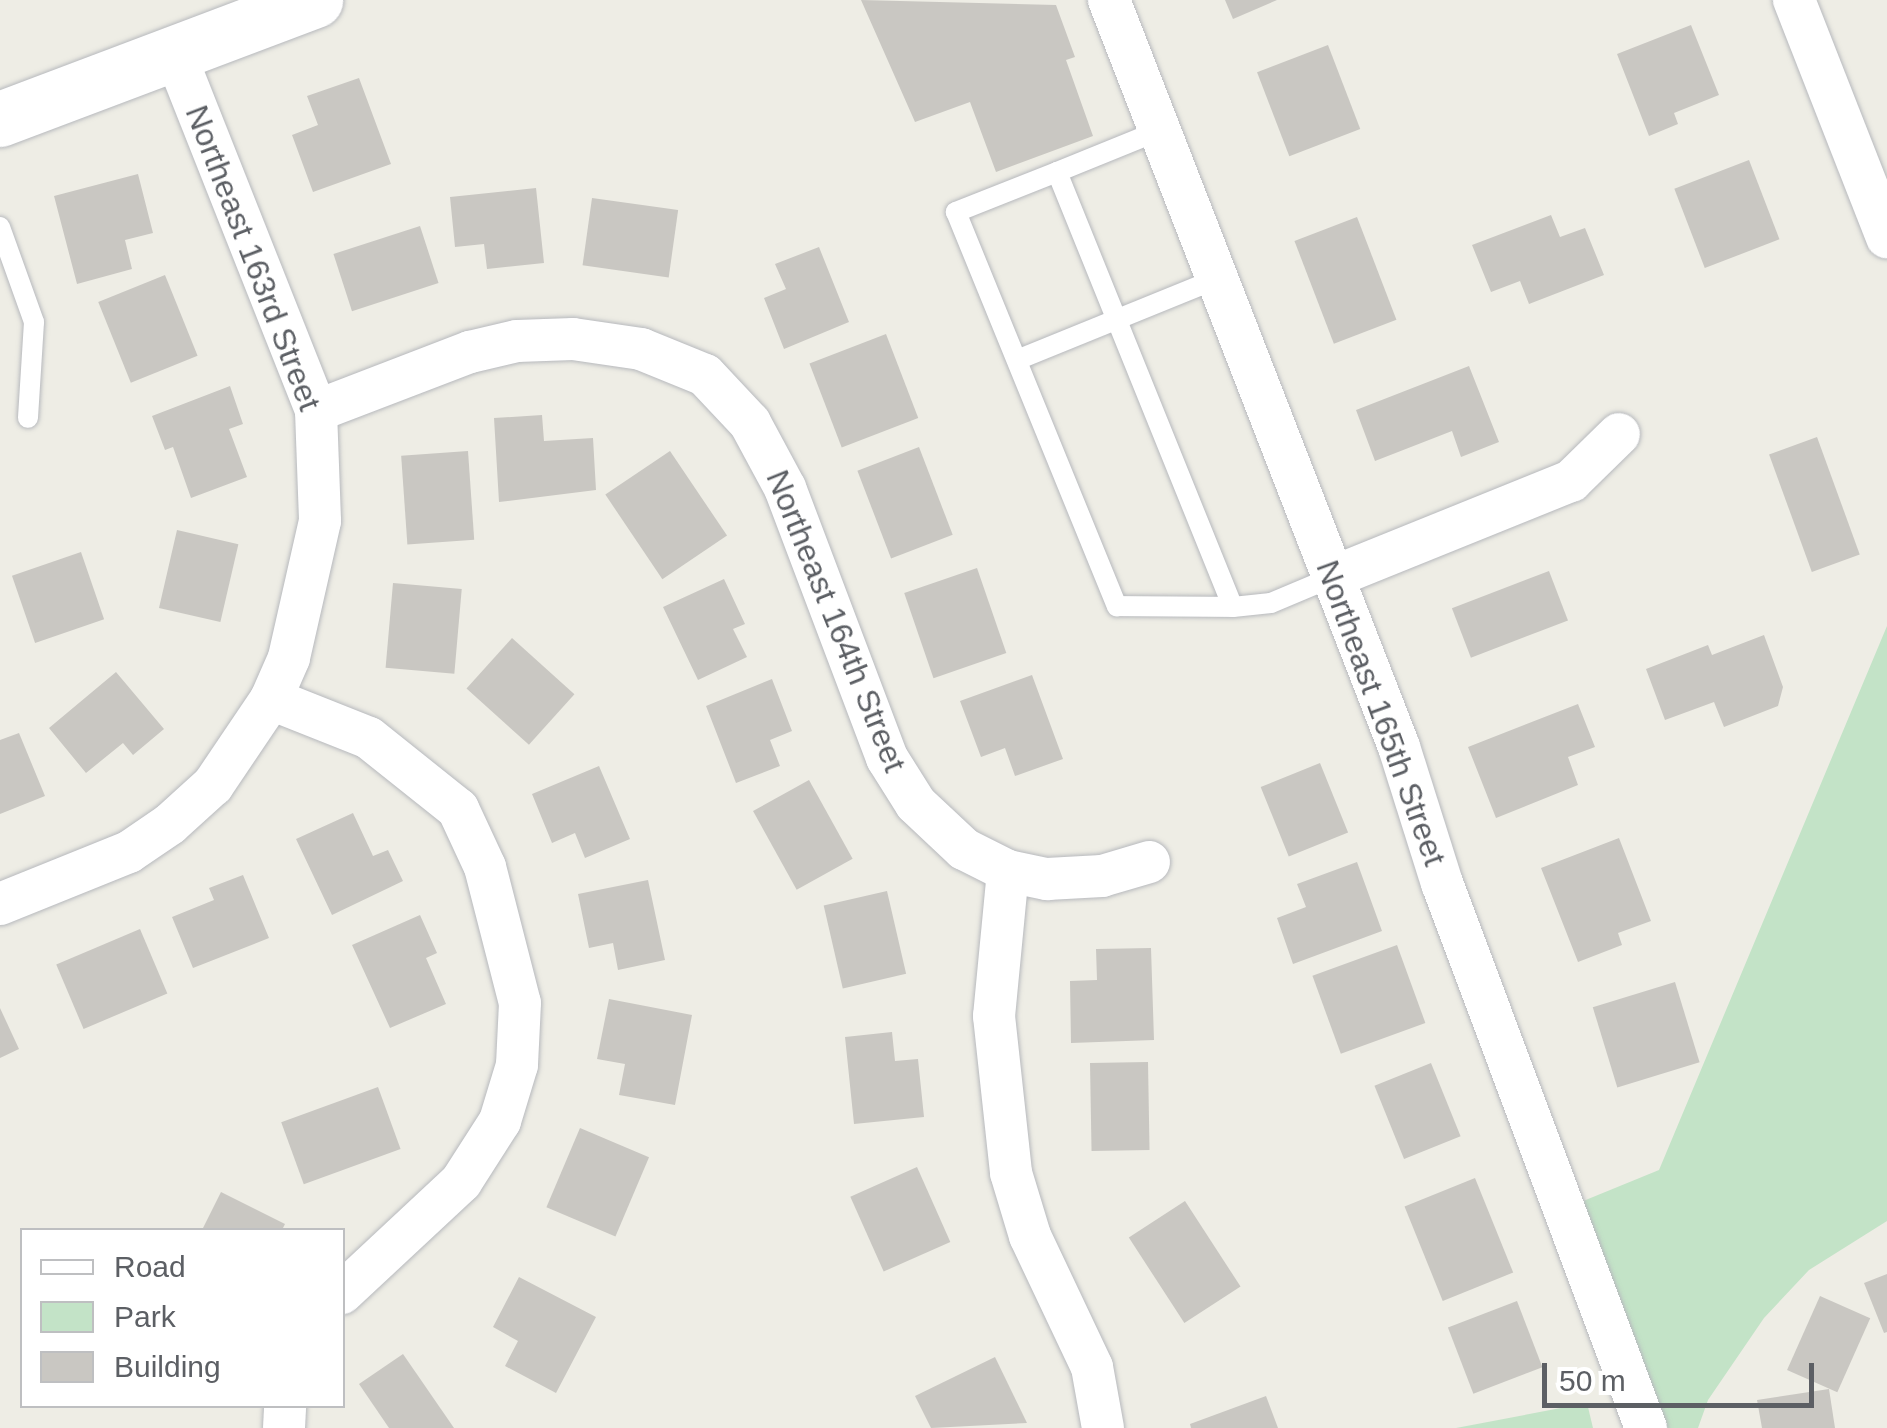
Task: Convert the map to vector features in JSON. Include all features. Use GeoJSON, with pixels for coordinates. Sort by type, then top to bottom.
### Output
{"type":"FeatureCollection","features":[{"type":"Feature","properties":{"kind":"main road"},"geometry":{"type":"LineString","coordinates":[[0,119],[315,0]]}},
{"type":"Feature","properties":{"kind":"street","name":"Northeast 165th Street"},"geometry":{"type":"LineString","coordinates":[[1109,0],[1333,577],[1646,1428]]}},
{"type":"Feature","properties":{"kind":"street"},"geometry":{"type":"LineString","coordinates":[[1794,0],[1887,237]]}},
{"type":"Feature","properties":{"kind":"street","name":"Northeast 163rd Street"},"geometry":{"type":"LineString","coordinates":[[0,904],[130,852],[170,824],[213,785],[270,699],[289,658],[320,522],[316,412],[174,54]]}},
{"type":"Feature","properties":{"kind":"street","name":"Northeast 164th Street"},"geometry":{"type":"LineString","coordinates":[[316,412],[516,341],[573,339],[640,349],[704,374],[750,423],[785,488],[887,758],[916,804],[964,849],[1008,871],[1047,879],[1102,876],[1149,862]]}},
{"type":"Feature","properties":{"kind":"street"},"geometry":{"type":"LineString","coordinates":[[1333,577],[1571,481],[1619,434]]}},
{"type":"Feature","properties":{"kind":"street"},"geometry":{"type":"LineString","coordinates":[[270,699],[369,738],[458,810],[485,867],[520,1003],[516,1065],[500,1121],[461,1182],[345,1290]]}},
{"type":"Feature","properties":{"kind":"street"},"geometry":{"type":"LineString","coordinates":[[1008,871],[994,1016],[1011,1173],[1030,1236],[1092,1366],[1103,1428]]}},
{"type":"Feature","properties":{"kind":"lane"},"geometry":{"type":"LineString","coordinates":[[1158,131],[956,212],[1117,606],[1233,607],[1272,603],[1333,577]]}},
{"type":"Feature","properties":{"kind":"lane"},"geometry":{"type":"LineString","coordinates":[[1057,172],[1233,607]]}},
{"type":"Feature","properties":{"kind":"lane"},"geometry":{"type":"LineString","coordinates":[[0,227],[34,322],[28,418]]}},
{"type":"Feature","properties":{"kind":"lane"},"geometry":{"type":"LineString","coordinates":[[1017,360],[1216,280]]}},
{"type":"Feature","properties":{"kind":"green space"},"geometry":{"type":"Polygon","coordinates":[[[1887,626],[1887,1221],[1809,1270],[1764,1318],[1708,1400],[1698,1428],[1656,1428],[1571,1206],[1659,1170],[1887,626]]]}},
{"type":"Feature","properties":{"kind":"green space"},"geometry":{"type":"Polygon","coordinates":[[[1587,1403],[1593,1428],[1456,1428],[1587,1403]]]}},
{"type":"Feature","properties":{"kind":"building"},"geometry":{"type":"Polygon","coordinates":[[[861,0],[1056,5],[1075,57],[1066,60],[1093,136],[996,172],[970,102],[915,122],[861,0]]]}},
{"type":"Feature","properties":{"kind":"building"},"geometry":{"type":"Polygon","coordinates":[[[1225,0],[1277,0],[1233,19],[1225,0]]]}},
{"type":"Feature","properties":{"kind":"building"},"geometry":{"type":"Polygon","coordinates":[[[1691,25],[1719,95],[1674,113],[1678,124],[1649,136],[1617,54],[1691,25]]]}},
{"type":"Feature","properties":{"kind":"building"},"geometry":{"type":"Polygon","coordinates":[[[1328,45],[1360,129],[1289,156],[1257,72],[1328,45]]]}},
{"type":"Feature","properties":{"kind":"building"},"geometry":{"type":"Polygon","coordinates":[[[359,78],[391,164],[313,192],[292,135],[318,125],[307,96],[359,78]]]}},
{"type":"Feature","properties":{"kind":"building"},"geometry":{"type":"Polygon","coordinates":[[[1749,160],[1779,239],[1705,268],[1674,189],[1749,160]]]}},
{"type":"Feature","properties":{"kind":"building"},"geometry":{"type":"Polygon","coordinates":[[[138,174],[153,233],[125,240],[132,269],[77,284],[54,196],[138,174]]]}},
{"type":"Feature","properties":{"kind":"building"},"geometry":{"type":"Polygon","coordinates":[[[536,188],[544,263],[487,269],[484,244],[455,247],[450,197],[536,188]]]}},
{"type":"Feature","properties":{"kind":"building"},"geometry":{"type":"Polygon","coordinates":[[[592,198],[678,210],[669,277],[583,265],[592,198]]]}},
{"type":"Feature","properties":{"kind":"building"},"geometry":{"type":"Polygon","coordinates":[[[1551,215],[1560,237],[1585,228],[1604,275],[1529,304],[1520,281],[1491,292],[1472,245],[1551,215]]]}},
{"type":"Feature","properties":{"kind":"building"},"geometry":{"type":"Polygon","coordinates":[[[1357,217],[1396,320],[1334,344],[1294,241],[1357,217]]]}},
{"type":"Feature","properties":{"kind":"building"},"geometry":{"type":"Polygon","coordinates":[[[420,226],[439,283],[352,311],[333,254],[420,226]]]}},
{"type":"Feature","properties":{"kind":"building"},"geometry":{"type":"Polygon","coordinates":[[[819,247],[849,322],[784,349],[764,298],[786,289],[775,264],[819,247]]]}},
{"type":"Feature","properties":{"kind":"building"},"geometry":{"type":"Polygon","coordinates":[[[165,275],[198,356],[131,383],[98,302],[165,275]]]}},
{"type":"Feature","properties":{"kind":"building"},"geometry":{"type":"Polygon","coordinates":[[[886,334],[918,418],[842,447],[809,363],[886,334]]]}},
{"type":"Feature","properties":{"kind":"building"},"geometry":{"type":"Polygon","coordinates":[[[1469,366],[1499,442],[1461,457],[1452,431],[1375,461],[1356,410],[1469,366]]]}},
{"type":"Feature","properties":{"kind":"building"},"geometry":{"type":"Polygon","coordinates":[[[230,386],[243,424],[229,429],[247,477],[191,498],[173,447],[165,450],[152,416],[230,386]]]}},
{"type":"Feature","properties":{"kind":"building"},"geometry":{"type":"Polygon","coordinates":[[[542,415],[544,441],[593,438],[596,490],[499,502],[494,418],[542,415]]]}},
{"type":"Feature","properties":{"kind":"building"},"geometry":{"type":"Polygon","coordinates":[[[1817,437],[1860,554],[1812,572],[1769,454],[1817,437]]]}},
{"type":"Feature","properties":{"kind":"building"},"geometry":{"type":"Polygon","coordinates":[[[919,447],[953,535],[891,558],[857,471],[919,447]]]}},
{"type":"Feature","properties":{"kind":"building"},"geometry":{"type":"Polygon","coordinates":[[[468,451],[474,540],[407,544],[401,456],[468,451]]]}},
{"type":"Feature","properties":{"kind":"building"},"geometry":{"type":"Polygon","coordinates":[[[670,451],[727,536],[662,579],[605,495],[670,451]]]}},
{"type":"Feature","properties":{"kind":"building"},"geometry":{"type":"Polygon","coordinates":[[[177,530],[238,544],[220,622],[159,608],[177,530]]]}},
{"type":"Feature","properties":{"kind":"building"},"geometry":{"type":"Polygon","coordinates":[[[81,552],[104,619],[35,643],[12,576],[81,552]]]}},
{"type":"Feature","properties":{"kind":"building"},"geometry":{"type":"Polygon","coordinates":[[[977,568],[1006,653],[933,678],[904,593],[977,568]]]}},
{"type":"Feature","properties":{"kind":"building"},"geometry":{"type":"Polygon","coordinates":[[[1549,571],[1568,620],[1471,658],[1452,608],[1549,571]]]}},
{"type":"Feature","properties":{"kind":"building"},"geometry":{"type":"Polygon","coordinates":[[[724,579],[745,624],[733,629],[747,657],[698,680],[663,607],[724,579]]]}},
{"type":"Feature","properties":{"kind":"building"},"geometry":{"type":"Polygon","coordinates":[[[393,583],[462,589],[454,674],[386,668],[393,583]]]}},
{"type":"Feature","properties":{"kind":"building"},"geometry":{"type":"Polygon","coordinates":[[[1764,635],[1783,687],[1778,706],[1724,727],[1714,702],[1665,720],[1646,669],[1708,645],[1712,655],[1764,635]]]}},
{"type":"Feature","properties":{"kind":"building"},"geometry":{"type":"Polygon","coordinates":[[[512,638],[574,694],[529,745],[466,689],[512,638]]]}},
{"type":"Feature","properties":{"kind":"building"},"geometry":{"type":"Polygon","coordinates":[[[116,672],[164,729],[133,755],[123,743],[86,773],[49,728],[116,672]]]}},
{"type":"Feature","properties":{"kind":"building"},"geometry":{"type":"Polygon","coordinates":[[[1032,675],[1063,759],[1015,776],[1005,748],[981,757],[960,701],[1032,675]]]}},
{"type":"Feature","properties":{"kind":"building"},"geometry":{"type":"Polygon","coordinates":[[[772,679],[792,731],[770,740],[780,766],[736,783],[706,706],[772,679]]]}},
{"type":"Feature","properties":{"kind":"building"},"geometry":{"type":"Polygon","coordinates":[[[1578,704],[1595,747],[1568,757],[1578,785],[1496,818],[1468,747],[1578,704]]]}},
{"type":"Feature","properties":{"kind":"building"},"geometry":{"type":"Polygon","coordinates":[[[19,733],[45,796],[0,814],[0,740],[19,733]]]}},
{"type":"Feature","properties":{"kind":"building"},"geometry":{"type":"Polygon","coordinates":[[[1320,763],[1348,833],[1289,857],[1261,787],[1320,763]]]}},
{"type":"Feature","properties":{"kind":"building"},"geometry":{"type":"Polygon","coordinates":[[[599,766],[630,839],[585,858],[575,833],[552,843],[532,794],[599,766]]]}},
{"type":"Feature","properties":{"kind":"building"},"geometry":{"type":"Polygon","coordinates":[[[809,780],[853,859],[797,890],[753,811],[809,780]]]}},
{"type":"Feature","properties":{"kind":"building"},"geometry":{"type":"Polygon","coordinates":[[[353,813],[373,856],[388,850],[403,881],[332,915],[296,839],[353,813]]]}},
{"type":"Feature","properties":{"kind":"building"},"geometry":{"type":"Polygon","coordinates":[[[1619,838],[1651,921],[1618,933],[1622,945],[1578,962],[1541,868],[1619,838]]]}},
{"type":"Feature","properties":{"kind":"building"},"geometry":{"type":"Polygon","coordinates":[[[1357,862],[1382,931],[1293,964],[1277,918],[1306,907],[1297,884],[1357,862]]]}},
{"type":"Feature","properties":{"kind":"building"},"geometry":{"type":"Polygon","coordinates":[[[243,875],[269,938],[193,968],[172,917],[214,900],[209,888],[243,875]]]}},
{"type":"Feature","properties":{"kind":"building"},"geometry":{"type":"Polygon","coordinates":[[[648,880],[665,960],[618,970],[613,943],[589,948],[578,894],[648,880]]]}},
{"type":"Feature","properties":{"kind":"building"},"geometry":{"type":"Polygon","coordinates":[[[887,891],[906,974],[843,988],[824,906],[887,891]]]}},
{"type":"Feature","properties":{"kind":"building"},"geometry":{"type":"Polygon","coordinates":[[[420,915],[437,953],[426,958],[446,1004],[390,1028],[352,945],[420,915]]]}},
{"type":"Feature","properties":{"kind":"building"},"geometry":{"type":"Polygon","coordinates":[[[140,929],[167,993],[84,1029],[56,965],[140,929]]]}},
{"type":"Feature","properties":{"kind":"building"},"geometry":{"type":"Polygon","coordinates":[[[1397,945],[1425,1023],[1341,1054],[1312,976],[1397,945]]]}},
{"type":"Feature","properties":{"kind":"building"},"geometry":{"type":"Polygon","coordinates":[[[1151,948],[1154,1040],[1071,1043],[1070,981],[1097,980],[1096,949],[1151,948]]]}},
{"type":"Feature","properties":{"kind":"building"},"geometry":{"type":"Polygon","coordinates":[[[1675,982],[1700,1062],[1617,1087],[1593,1007],[1675,982]]]}},
{"type":"Feature","properties":{"kind":"building"},"geometry":{"type":"Polygon","coordinates":[[[609,999],[692,1015],[675,1105],[619,1095],[625,1064],[597,1059],[609,999]]]}},
{"type":"Feature","properties":{"kind":"building"},"geometry":{"type":"Polygon","coordinates":[[[0,1008],[19,1049],[0,1058],[0,1008]]]}},
{"type":"Feature","properties":{"kind":"building"},"geometry":{"type":"Polygon","coordinates":[[[892,1032],[895,1061],[918,1059],[924,1117],[854,1124],[845,1037],[892,1032]]]}},
{"type":"Feature","properties":{"kind":"building"},"geometry":{"type":"Polygon","coordinates":[[[1148,1062],[1150,1150],[1092,1151],[1090,1063],[1148,1062]]]}},
{"type":"Feature","properties":{"kind":"building"},"geometry":{"type":"Polygon","coordinates":[[[1431,1063],[1461,1136],[1404,1159],[1374,1086],[1431,1063]]]}},
{"type":"Feature","properties":{"kind":"building"},"geometry":{"type":"Polygon","coordinates":[[[378,1087],[401,1149],[304,1184],[281,1122],[378,1087]]]}},
{"type":"Feature","properties":{"kind":"building"},"geometry":{"type":"Polygon","coordinates":[[[580,1128],[649,1157],[615,1236],[546,1207],[580,1128]]]}},
{"type":"Feature","properties":{"kind":"building"},"geometry":{"type":"Polygon","coordinates":[[[917,1167],[950,1242],[884,1272],[850,1197],[917,1167]]]}},
{"type":"Feature","properties":{"kind":"building"},"geometry":{"type":"Polygon","coordinates":[[[1475,1178],[1513,1273],[1443,1301],[1405,1206],[1475,1178]]]}},
{"type":"Feature","properties":{"kind":"building"},"geometry":{"type":"Polygon","coordinates":[[[221,1192],[285,1224],[283,1228],[203,1228],[221,1192]]]}},
{"type":"Feature","properties":{"kind":"building"},"geometry":{"type":"Polygon","coordinates":[[[1185,1201],[1241,1287],[1184,1323],[1129,1237],[1185,1201]]]}},
{"type":"Feature","properties":{"kind":"building"},"geometry":{"type":"Polygon","coordinates":[[[1887,1274],[1887,1332],[1884,1333],[1864,1283],[1887,1274]]]}},
{"type":"Feature","properties":{"kind":"building"},"geometry":{"type":"Polygon","coordinates":[[[519,1277],[596,1317],[556,1393],[505,1366],[518,1341],[493,1327],[519,1277]]]}},
{"type":"Feature","properties":{"kind":"building"},"geometry":{"type":"Polygon","coordinates":[[[1820,1296],[1870,1318],[1837,1392],[1787,1370],[1820,1296]]]}},
{"type":"Feature","properties":{"kind":"building"},"geometry":{"type":"Polygon","coordinates":[[[1517,1301],[1542,1367],[1473,1394],[1448,1328],[1517,1301]]]}},
{"type":"Feature","properties":{"kind":"building"},"geometry":{"type":"Polygon","coordinates":[[[403,1354],[454,1428],[389,1428],[359,1384],[403,1354]]]}},
{"type":"Feature","properties":{"kind":"building"},"geometry":{"type":"Polygon","coordinates":[[[995,1357],[1027,1423],[931,1428],[915,1396],[995,1357]]]}},
{"type":"Feature","properties":{"kind":"building"},"geometry":{"type":"Polygon","coordinates":[[[1829,1389],[1835,1428],[1762,1428],[1757,1400],[1829,1389]]]}},
{"type":"Feature","properties":{"kind":"building"},"geometry":{"type":"Polygon","coordinates":[[[1266,1396],[1278,1428],[1191,1428],[1190,1424],[1266,1396]]]}}]}
